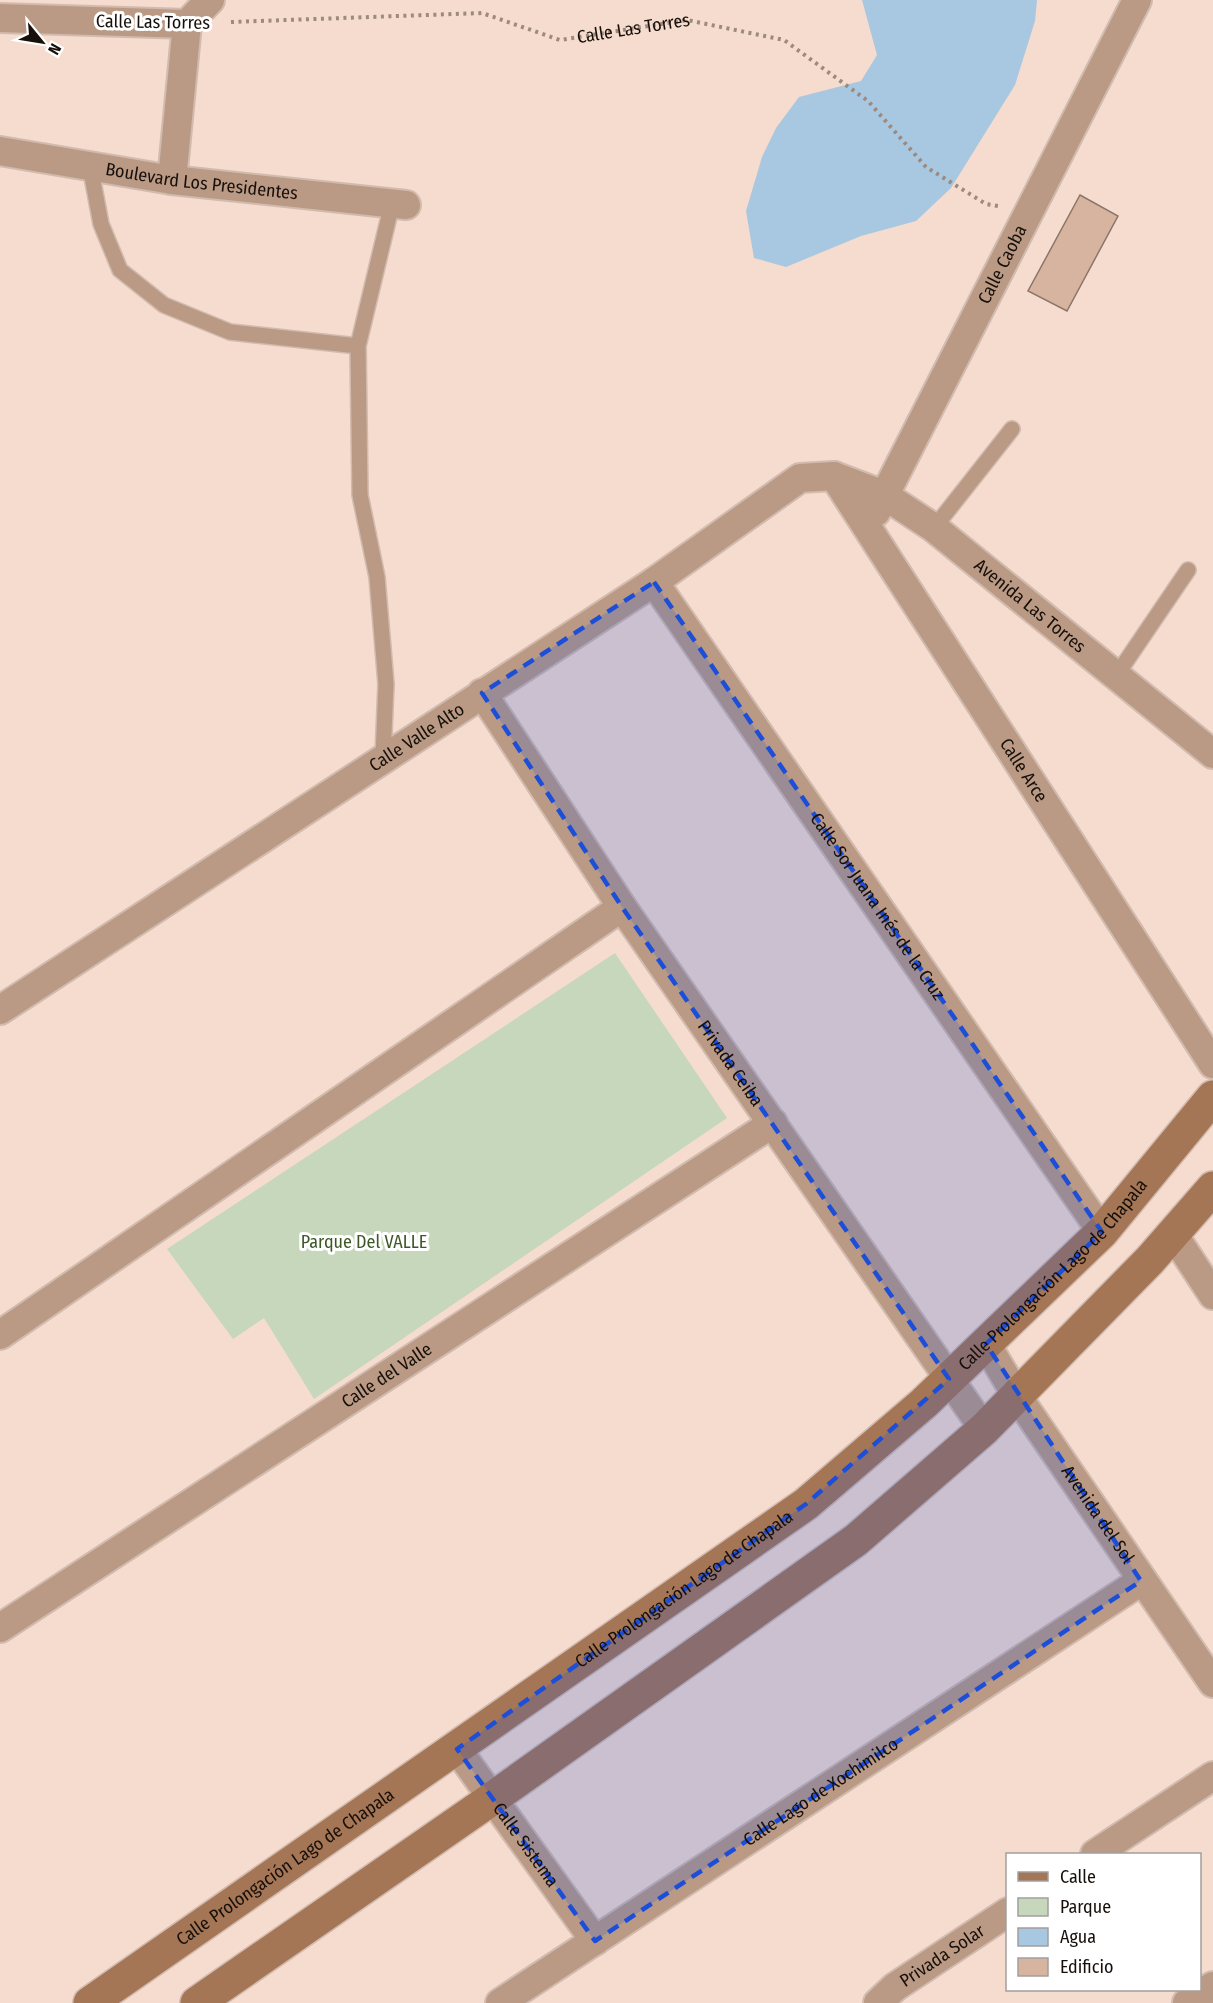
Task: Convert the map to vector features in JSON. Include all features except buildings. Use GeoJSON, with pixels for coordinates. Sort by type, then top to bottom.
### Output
{"type":"FeatureCollection","features":[{"type":"Feature","properties":{"kind":"main road","name":"Calle Prolongación Lago de Chapala"},"geometry":{"type":"LineString","coordinates":[[90,2003],[806,1504],[986,1344],[1102,1232],[1213,1097]]}},
{"type":"Feature","properties":{"kind":"main road"},"geometry":{"type":"LineString","coordinates":[[197,2003],[493,1798],[856,1540],[984,1429],[1173,1234],[1213,1188]]}},
{"type":"Feature","properties":{"kind":"street"},"geometry":{"type":"LineString","coordinates":[[172,180],[187,24],[210,0]]}},
{"type":"Feature","properties":{"kind":"street","name":"Calle Caoba"},"geometry":{"type":"LineString","coordinates":[[868,529],[1137,0]]}},
{"type":"Feature","properties":{"kind":"street","name":"Calle Las Torres"},"geometry":{"type":"LineString","coordinates":[[0,18],[187,24]]}},
{"type":"Feature","properties":{"kind":"street","name":"Boulevard Los Presidentes"},"geometry":{"type":"LineString","coordinates":[[0,152],[172,180],[399,205]]}},
{"type":"Feature","properties":{"kind":"street","name":"Avenida Las Torres"},"geometry":{"type":"LineString","coordinates":[[834,476],[884,495],[934,528],[1213,754]]}},
{"type":"Feature","properties":{"kind":"street","name":"Calle Valle Alto"},"geometry":{"type":"LineString","coordinates":[[0,1010],[654,582],[800,478],[834,476]]}},
{"type":"Feature","properties":{"kind":"street","name":"Calle Arce"},"geometry":{"type":"LineString","coordinates":[[834,476],[1213,1064]]}},
{"type":"Feature","properties":{"kind":"street","name":"Calle Sor Juana Inés de la Cruz"},"geometry":{"type":"LineString","coordinates":[[654,582],[1102,1232]]}},
{"type":"Feature","properties":{"kind":"street","name":"Privada Ceiba"},"geometry":{"type":"LineString","coordinates":[[482,693],[622,907],[984,1429]]}},
{"type":"Feature","properties":{"kind":"street"},"geometry":{"type":"LineString","coordinates":[[0,1335],[622,907]]}},
{"type":"Feature","properties":{"kind":"street","name":"Calle del Valle"},"geometry":{"type":"LineString","coordinates":[[0,1628],[773,1123]]}},
{"type":"Feature","properties":{"kind":"street"},"geometry":{"type":"LineString","coordinates":[[1173,1234],[1208,1279]]}},
{"type":"Feature","properties":{"kind":"street","name":"Avenida del Sol"},"geometry":{"type":"LineString","coordinates":[[986,1344],[1017,1396],[1141,1581],[1213,1683]]}},
{"type":"Feature","properties":{"kind":"street","name":"Calle Lago de Xochimilco"},"geometry":{"type":"LineString","coordinates":[[500,2003],[1141,1581]]}},
{"type":"Feature","properties":{"kind":"street","name":"Calle Sistema"},"geometry":{"type":"LineString","coordinates":[[457,1749],[596,1941]]}},
{"type":"Feature","properties":{"kind":"street"},"geometry":{"type":"LineString","coordinates":[[1097,1853],[1213,1776]]}},
{"type":"Feature","properties":{"kind":"street","name":"Privada Solar"},"geometry":{"type":"LineString","coordinates":[[878,2003],[895,1987],[1006,1913]]}},
{"type":"Feature","properties":{"kind":"street"},"geometry":{"type":"LineString","coordinates":[[1187,2003],[1213,1986]]}},
{"type":"Feature","properties":{"kind":"lane"},"geometry":{"type":"LineString","coordinates":[[90,166],[101,224],[120,270],[164,305],[230,332],[358,346]]}},
{"type":"Feature","properties":{"kind":"lane"},"geometry":{"type":"LineString","coordinates":[[383,758],[386,684],[377,577],[360,495],[358,346],[399,205]]}},
{"type":"Feature","properties":{"kind":"lane"},"geometry":{"type":"LineString","coordinates":[[934,528],[1012,429]]}},
{"type":"Feature","properties":{"kind":"lane"},"geometry":{"type":"LineString","coordinates":[[1116,676],[1188,570]]}},
{"type":"Feature","properties":{"kind":"path","name":"Calle Las Torres"},"geometry":{"type":"LineString","coordinates":[[187,24],[482,13],[560,40],[687,20],[784,40],[868,101],[926,167],[986,204],[1028,211]]}},
{"type":"Feature","properties":{"kind":"highlighted area"},"geometry":{"type":"Polygon","coordinates":[[[654,582],[1102,1232],[986,1344],[1141,1581],[595,1941],[457,1749],[806,1504],[949,1379],[622,907],[482,693],[654,582]]]}},
{"type":"Feature","properties":{"kind":"green space","name":"Parque Del VALLE"},"geometry":{"type":"Polygon","coordinates":[[[615,953],[727,1118],[314,1399],[264,1318],[233,1339],[167,1249],[615,953]]]}},
{"type":"Feature","properties":{"kind":"water"},"geometry":{"type":"Polygon","coordinates":[[[862,0],[1037,0],[1035,21],[1015,85],[951,188],[916,221],[861,236],[786,267],[754,258],[746,211],[762,157],[776,128],[799,97],[861,81],[877,55],[862,0]]]}}]}
